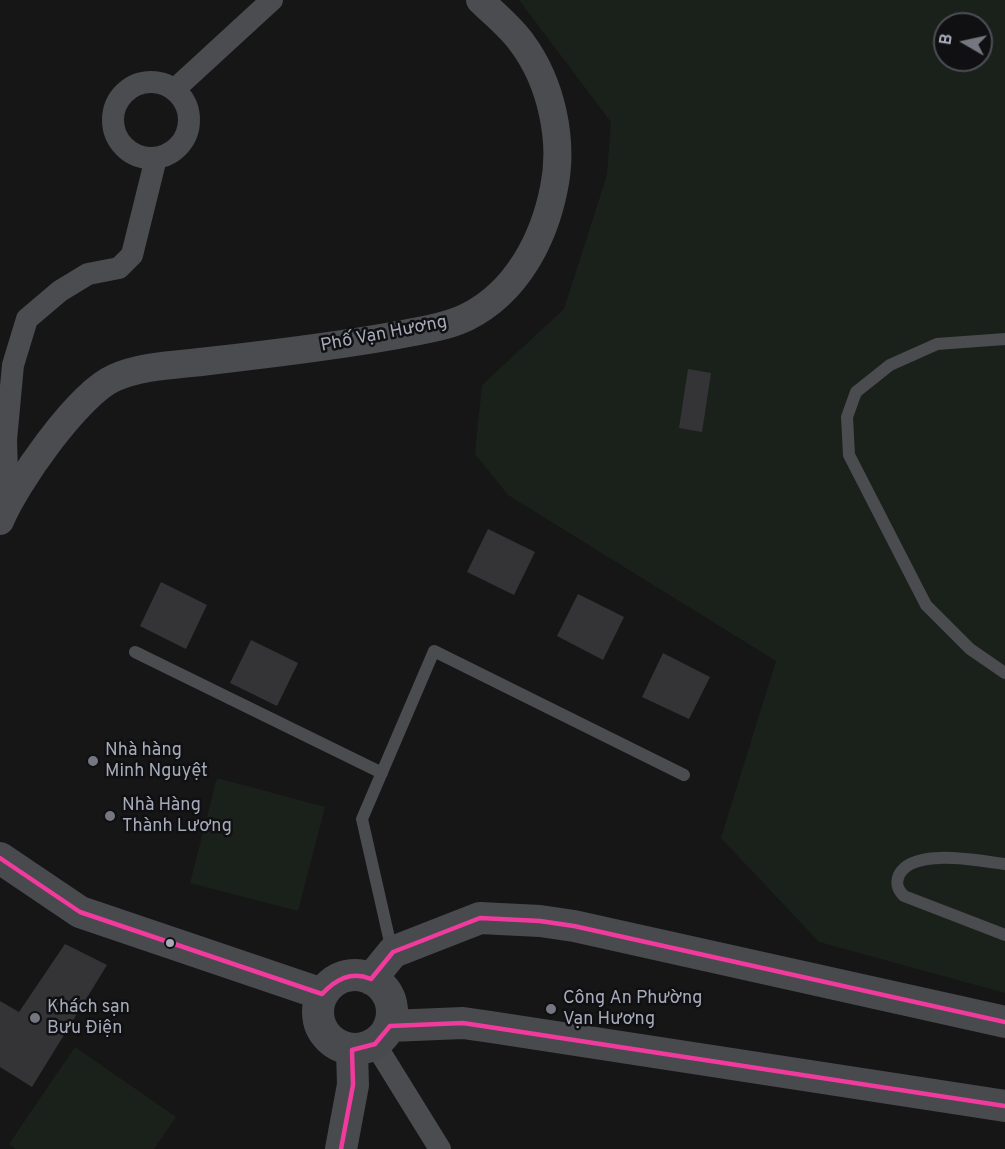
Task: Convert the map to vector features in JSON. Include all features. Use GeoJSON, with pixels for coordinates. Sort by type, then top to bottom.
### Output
{"type":"FeatureCollection","features":[{"type":"Feature","properties":{"kind":"main road"},"geometry":{"type":"LineString","coordinates":[[0,858],[80,912],[322,994]]}},
{"type":"Feature","properties":{"kind":"main road"},"geometry":{"type":"LineString","coordinates":[[371,979],[393,952],[480,918],[540,921],[574,926],[1005,1022]]}},
{"type":"Feature","properties":{"kind":"main road"},"geometry":{"type":"LineString","coordinates":[[340,1149],[353,1085],[372,1040],[391,1002],[386,992],[371,979],[354,974],[341,977],[330,984],[322,994],[318,1013],[322,1032],[340,1047],[372,1040],[463,1023],[1005,1106]]}},
{"type":"Feature","properties":{"kind":"street","name":"Phố Vạn Hương"},"geometry":{"type":"LineString","coordinates":[[4,512],[72,412],[112,379],[149,368],[344,344],[435,327],[468,316],[503,291],[530,258],[548,221],[557,176],[558,141],[539,69],[521,41],[480,0]]}},
{"type":"Feature","properties":{"kind":"street"},"geometry":{"type":"LineString","coordinates":[[174,90],[263,3]]}},
{"type":"Feature","properties":{"kind":"street"},"geometry":{"type":"LineString","coordinates":[[151,81],[174,90],[184,101],[189,115],[188,130],[181,143],[170,153],[156,158],[132,153],[122,145],[113,122],[114,110],[128,89],[139,83],[151,81]]}},
{"type":"Feature","properties":{"kind":"street"},"geometry":{"type":"LineString","coordinates":[[4,512],[6,440],[13,365],[27,319],[60,291],[88,274],[119,268],[132,255],[156,158]]}},
{"type":"Feature","properties":{"kind":"street"},"geometry":{"type":"LineString","coordinates":[[372,1040],[440,1149]]}},
{"type":"Feature","properties":{"kind":"lane"},"geometry":{"type":"LineString","coordinates":[[1005,339],[937,344],[890,365],[856,392],[847,417],[849,455],[926,605],[970,649],[1005,673]]}},
{"type":"Feature","properties":{"kind":"lane"},"geometry":{"type":"LineString","coordinates":[[393,952],[362,819],[434,651],[684,775]]}},
{"type":"Feature","properties":{"kind":"lane"},"geometry":{"type":"LineString","coordinates":[[135,652],[382,773]]}},
{"type":"Feature","properties":{"kind":"lane"},"geometry":{"type":"LineString","coordinates":[[1005,864],[942,857],[919,860],[908,864],[899,875],[897,882],[898,889],[903,896],[1005,935]]}},
{"type":"Feature","properties":{"kind":"shaded area"},"geometry":{"type":"Polygon","coordinates":[[[519,0],[1005,0],[1005,993],[819,942],[721,838],[776,661],[508,495],[475,454],[482,385],[564,309],[607,175],[611,122],[519,0]]]}},
{"type":"Feature","properties":{"kind":"shaded area"},"geometry":{"type":"Polygon","coordinates":[[[217,778],[325,807],[298,911],[190,883],[217,778]]]}},
{"type":"Feature","properties":{"kind":"shaded area"},"geometry":{"type":"Polygon","coordinates":[[[75,1047],[176,1117],[154,1149],[16,1149],[9,1144],[75,1047]]]}},
{"type":"Feature","properties":{"kind":"building"},"geometry":{"type":"Polygon","coordinates":[[[688,369],[711,373],[702,432],[679,428],[688,369]]]}},
{"type":"Feature","properties":{"kind":"building"},"geometry":{"type":"Polygon","coordinates":[[[488,529],[535,552],[514,595],[467,572],[488,529]]]}},
{"type":"Feature","properties":{"kind":"building"},"geometry":{"type":"Polygon","coordinates":[[[161,582],[207,605],[186,649],[140,626],[161,582]]]}},
{"type":"Feature","properties":{"kind":"building"},"geometry":{"type":"Polygon","coordinates":[[[578,594],[624,617],[603,660],[557,636],[578,594]]]}},
{"type":"Feature","properties":{"kind":"building"},"geometry":{"type":"Polygon","coordinates":[[[251,640],[298,663],[277,706],[230,683],[251,640]]]}},
{"type":"Feature","properties":{"kind":"building"},"geometry":{"type":"Polygon","coordinates":[[[663,653],[710,677],[689,719],[642,697],[663,653]]]}},
{"type":"Feature","properties":{"kind":"building"},"geometry":{"type":"Polygon","coordinates":[[[65,944],[107,965],[32,1087],[0,1067],[0,1001],[19,1012],[65,944]]]}},
{"type":"Feature","properties":{"kind":"transit line"},"geometry":{"type":"LineString","coordinates":[[0,858],[80,912],[322,994],[333,984],[350,976],[371,979],[393,952],[480,918],[540,921],[574,926],[1005,1022]]}},
{"type":"Feature","properties":{"kind":"transit line"},"geometry":{"type":"LineString","coordinates":[[341,1149],[353,1085],[352,1050],[375,1044],[390,1026],[463,1023],[1005,1106]]}},
{"type":"Feature","properties":{"kind":"place","name":"Nhà hàng Minh Nguyệt"},"geometry":{"type":"Point","coordinates":[93,761]}},
{"type":"Feature","properties":{"kind":"place","name":"Nhà Hàng Thành Lương"},"geometry":{"type":"Point","coordinates":[110,816]}},
{"type":"Feature","properties":{"kind":"place","name":"Công An Phường Vạn Hương"},"geometry":{"type":"Point","coordinates":[551,1009]}},
{"type":"Feature","properties":{"kind":"place","name":"Khách sạn Bưu Điện"},"geometry":{"type":"Point","coordinates":[35,1018]}}]}
